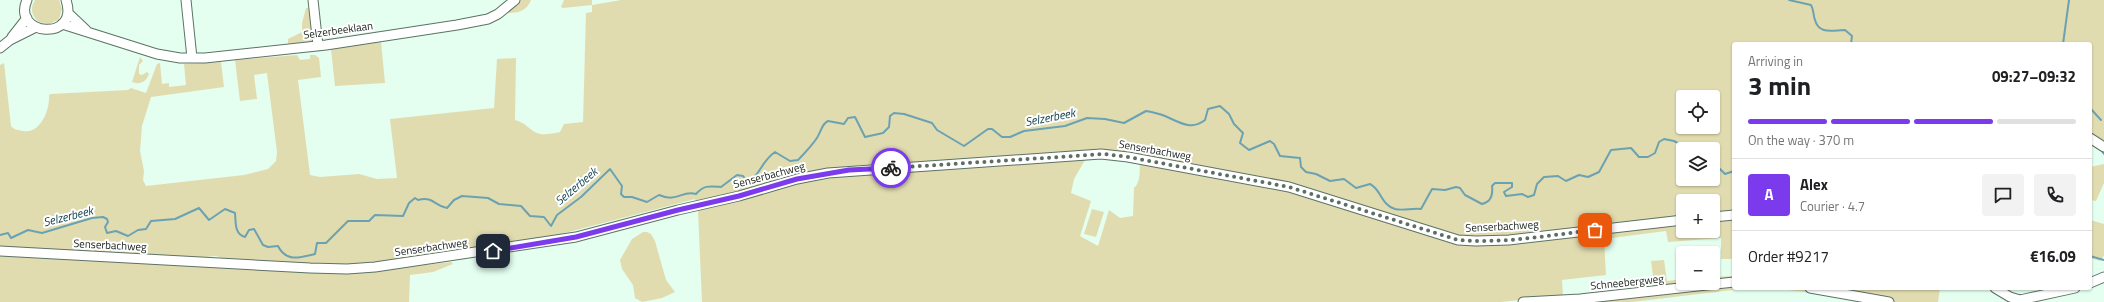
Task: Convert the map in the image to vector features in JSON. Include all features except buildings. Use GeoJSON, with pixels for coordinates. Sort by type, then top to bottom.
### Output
{"type":"FeatureCollection","features":[{"type":"Feature","properties":{"kind":"street"},"geometry":{"type":"LineString","coordinates":[[27,0],[25,10],[27,18],[36,27],[49,30],[62,24],[68,13],[66,0]]}},
{"type":"Feature","properties":{"kind":"street"},"geometry":{"type":"LineString","coordinates":[[186,0],[192,58]]}},
{"type":"Feature","properties":{"kind":"street"},"geometry":{"type":"LineString","coordinates":[[313,0],[318,46]]}},
{"type":"Feature","properties":{"kind":"street","name":"Selzerbeeklaan"},"geometry":{"type":"LineString","coordinates":[[62,24],[157,54],[192,58],[318,46],[457,25],[488,19],[498,14],[515,0]]}},
{"type":"Feature","properties":{"kind":"street"},"geometry":{"type":"LineString","coordinates":[[68,13],[89,32]]}},
{"type":"Feature","properties":{"kind":"street"},"geometry":{"type":"LineString","coordinates":[[10,40],[27,18]]}},
{"type":"Feature","properties":{"kind":"street"},"geometry":{"type":"LineString","coordinates":[[0,48],[10,40],[36,27]]}},
{"type":"Feature","properties":{"kind":"street"},"geometry":{"type":"LineString","coordinates":[[2092,139],[2104,147]]}},
{"type":"Feature","properties":{"kind":"street","name":"Senserbachweg"},"geometry":{"type":"LineString","coordinates":[[0,251],[310,268],[347,269],[375,267],[576,237],[678,210],[739,196],[797,179],[828,173],[1101,154],[1128,157],[1289,187],[1458,240],[1509,240],[1676,221]]}},
{"type":"Feature","properties":{"kind":"street"},"geometry":{"type":"LineString","coordinates":[[1720,216],[1732,215]]}},
{"type":"Feature","properties":{"kind":"street"},"geometry":{"type":"LineString","coordinates":[[2092,283],[2104,277]]}},
{"type":"Feature","properties":{"kind":"street","name":"Schneebergweg"},"geometry":{"type":"LineString","coordinates":[[1523,302],[1580,299],[1732,282]]}},
{"type":"Feature","properties":{"kind":"street"},"geometry":{"type":"LineString","coordinates":[[1821,290],[1889,302]]}},
{"type":"Feature","properties":{"kind":"street"},"geometry":{"type":"LineString","coordinates":[[1998,290],[2014,300],[2024,300],[2066,290]]}},
{"type":"Feature","properties":{"kind":"shaded area"},"geometry":{"type":"Polygon","coordinates":[[[35,0],[59,0],[62,9],[59,19],[50,24],[39,22],[34,17],[32,12],[32,6],[35,0]]]}},
{"type":"Feature","properties":{"kind":"shaded area"},"geometry":{"type":"Polygon","coordinates":[[[520,0],[531,0],[527,7],[522,11],[507,13],[520,0]]]}},
{"type":"Feature","properties":{"kind":"shaded area"},"geometry":{"type":"Polygon","coordinates":[[[564,0],[592,0],[592,5],[561,7],[564,0]]]}},
{"type":"Feature","properties":{"kind":"shaded area"},"geometry":{"type":"Polygon","coordinates":[[[621,0],[2104,0],[2104,144],[2092,136],[2092,42],[1732,42],[1732,259],[1721,259],[1721,238],[1668,242],[1666,231],[1604,239],[1606,275],[1562,280],[1563,295],[1501,302],[702,302],[698,211],[695,199],[561,234],[550,240],[374,264],[334,266],[231,261],[216,256],[194,258],[43,250],[27,247],[0,247],[0,65],[4,63],[11,126],[15,129],[29,131],[35,129],[43,119],[48,107],[49,95],[51,94],[128,90],[131,88],[146,93],[157,64],[160,63],[162,84],[169,83],[169,87],[186,85],[184,64],[221,62],[224,87],[151,97],[142,126],[140,151],[144,171],[143,180],[146,186],[244,175],[268,169],[276,161],[277,152],[267,73],[254,75],[257,99],[240,101],[235,60],[297,55],[300,60],[310,59],[310,55],[315,55],[319,58],[321,77],[298,80],[310,175],[320,177],[359,174],[377,179],[397,178],[390,119],[494,108],[497,59],[516,58],[515,120],[523,123],[534,132],[540,134],[560,132],[564,124],[583,122],[586,13],[592,12],[592,5],[621,0]],[[1140,156],[1080,158],[1085,160],[1074,179],[1071,193],[1091,201],[1080,236],[1098,246],[1109,210],[1120,218],[1133,216],[1134,188],[1137,185],[1140,173],[1140,156]]]}},
{"type":"Feature","properties":{"kind":"shaded area"},"geometry":{"type":"Polygon","coordinates":[[[306,8],[312,8],[315,41],[288,44],[288,39],[302,32],[302,23],[306,8]]]}},
{"type":"Feature","properties":{"kind":"shaded area"},"geometry":{"type":"Polygon","coordinates":[[[381,42],[385,83],[335,86],[331,49],[381,42]]]}},
{"type":"Feature","properties":{"kind":"shaded area"},"geometry":{"type":"Polygon","coordinates":[[[140,57],[143,61],[139,65],[139,74],[142,75],[147,72],[149,74],[142,82],[135,83],[132,82],[140,57]]]}},
{"type":"Feature","properties":{"kind":"shaded area"},"geometry":{"type":"Polygon","coordinates":[[[2104,164],[2104,183],[2096,201],[2092,200],[2092,167],[2104,164]]]}},
{"type":"Feature","properties":{"kind":"shaded area"},"geometry":{"type":"Polygon","coordinates":[[[1092,209],[1104,212],[1096,237],[1084,234],[1092,209]]]}},
{"type":"Feature","properties":{"kind":"shaded area"},"geometry":{"type":"Polygon","coordinates":[[[2092,221],[2104,224],[2104,255],[2101,261],[2092,259],[2092,221]]]}},
{"type":"Feature","properties":{"kind":"shaded area"},"geometry":{"type":"Polygon","coordinates":[[[643,232],[651,234],[655,241],[666,280],[675,292],[662,298],[642,302],[635,298],[633,285],[622,269],[620,260],[632,239],[643,232]]]}},
{"type":"Feature","properties":{"kind":"shaded area"},"geometry":{"type":"Polygon","coordinates":[[[0,255],[32,258],[399,268],[451,262],[453,264],[433,272],[410,275],[409,302],[0,302],[0,255]]]}},
{"type":"Feature","properties":{"kind":"shaded area"},"geometry":{"type":"Polygon","coordinates":[[[1664,260],[1667,281],[1676,280],[1676,290],[1720,290],[1720,277],[1732,276],[1732,290],[1632,302],[1547,302],[1642,289],[1642,286],[1654,284],[1651,261],[1664,260]]]}},
{"type":"Feature","properties":{"kind":"shaded area"},"geometry":{"type":"Polygon","coordinates":[[[1788,290],[1940,290],[1938,302],[1864,302],[1817,293],[1788,290]]]}},
{"type":"Feature","properties":{"kind":"waterway"},"geometry":{"type":"LineString","coordinates":[[1789,0],[1811,5],[1815,20],[1820,28],[1827,31],[1845,30],[1852,36],[1851,42]]}},
{"type":"Feature","properties":{"kind":"waterway"},"geometry":{"type":"LineString","coordinates":[[2063,42],[2069,0]]}},
{"type":"Feature","properties":{"kind":"waterway","name":"Selzerbeek"},"geometry":{"type":"LineString","coordinates":[[0,235],[8,233],[11,238],[28,230],[42,233],[92,218],[103,217],[107,219],[108,222],[105,227],[107,233],[116,231],[128,236],[138,230],[146,229],[151,221],[175,219],[199,208],[209,220],[225,209],[235,213],[236,227],[241,235],[245,237],[249,230],[254,229],[263,245],[268,247],[278,246],[285,255],[294,258],[315,254],[317,243],[326,243],[348,221],[369,221],[375,215],[403,216],[409,203],[415,198],[418,200],[431,200],[447,208],[454,200],[462,196],[488,198],[499,204],[521,206],[530,216],[544,217],[551,226],[557,215],[581,197],[610,169],[622,186],[621,194],[624,197],[632,197],[647,202],[659,195],[671,198],[691,193],[696,194],[707,187],[721,187],[737,175],[743,176],[748,183],[775,152],[790,161],[798,160],[813,144],[823,125],[828,121],[844,124],[848,118],[855,117],[865,137],[883,133],[889,127],[890,116],[894,113],[904,114],[932,123],[937,130],[964,146],[988,129],[992,129],[1002,137],[1010,137],[1024,131],[1065,126],[1087,118],[1105,119],[1124,123],[1146,111],[1163,115],[1180,123],[1195,125],[1205,120],[1208,109],[1220,106],[1229,114],[1234,124],[1243,133],[1240,143],[1249,150],[1270,141],[1274,144],[1280,156],[1300,158],[1301,167],[1306,172],[1316,174],[1330,181],[1344,179],[1356,188],[1370,184],[1377,189],[1384,201],[1390,207],[1401,210],[1421,209],[1432,189],[1445,190],[1456,187],[1460,188],[1465,195],[1482,204],[1489,200],[1492,195],[1492,186],[1495,183],[1512,183],[1512,187],[1504,192],[1506,196],[1522,194],[1528,197],[1534,195],[1537,184],[1544,177],[1558,176],[1566,181],[1579,175],[1588,177],[1599,172],[1611,150],[1631,148],[1639,157],[1648,157],[1655,153],[1659,142],[1664,139],[1676,142]]}},
{"type":"Feature","properties":{"kind":"waterway"},"geometry":{"type":"LineString","coordinates":[[2092,110],[2101,120]]}},
{"type":"Feature","properties":{"kind":"waterway"},"geometry":{"type":"LineString","coordinates":[[2100,148],[2104,154]]}},
{"type":"Feature","properties":{"kind":"waterway","name":"Selzerbeek"},"geometry":{"type":"LineString","coordinates":[[1720,169],[1725,174],[1732,172]]}},
{"type":"Feature","properties":{"kind":"waterway","name":"Selzerbeek"},"geometry":{"type":"LineString","coordinates":[[2092,257],[2104,260]]}},
{"type":"Feature","properties":{"kind":"way so far"},"geometry":{"type":"LineString","coordinates":[[891,168],[1105,154],[1289,187],[1312,193],[1440,236],[1458,240],[1509,240],[1595,230]]}},
{"type":"Feature","properties":{"kind":"route"},"geometry":{"type":"LineString","coordinates":[[493,251],[576,237],[678,210],[739,196],[797,179],[849,170],[891,168]]}}]}
